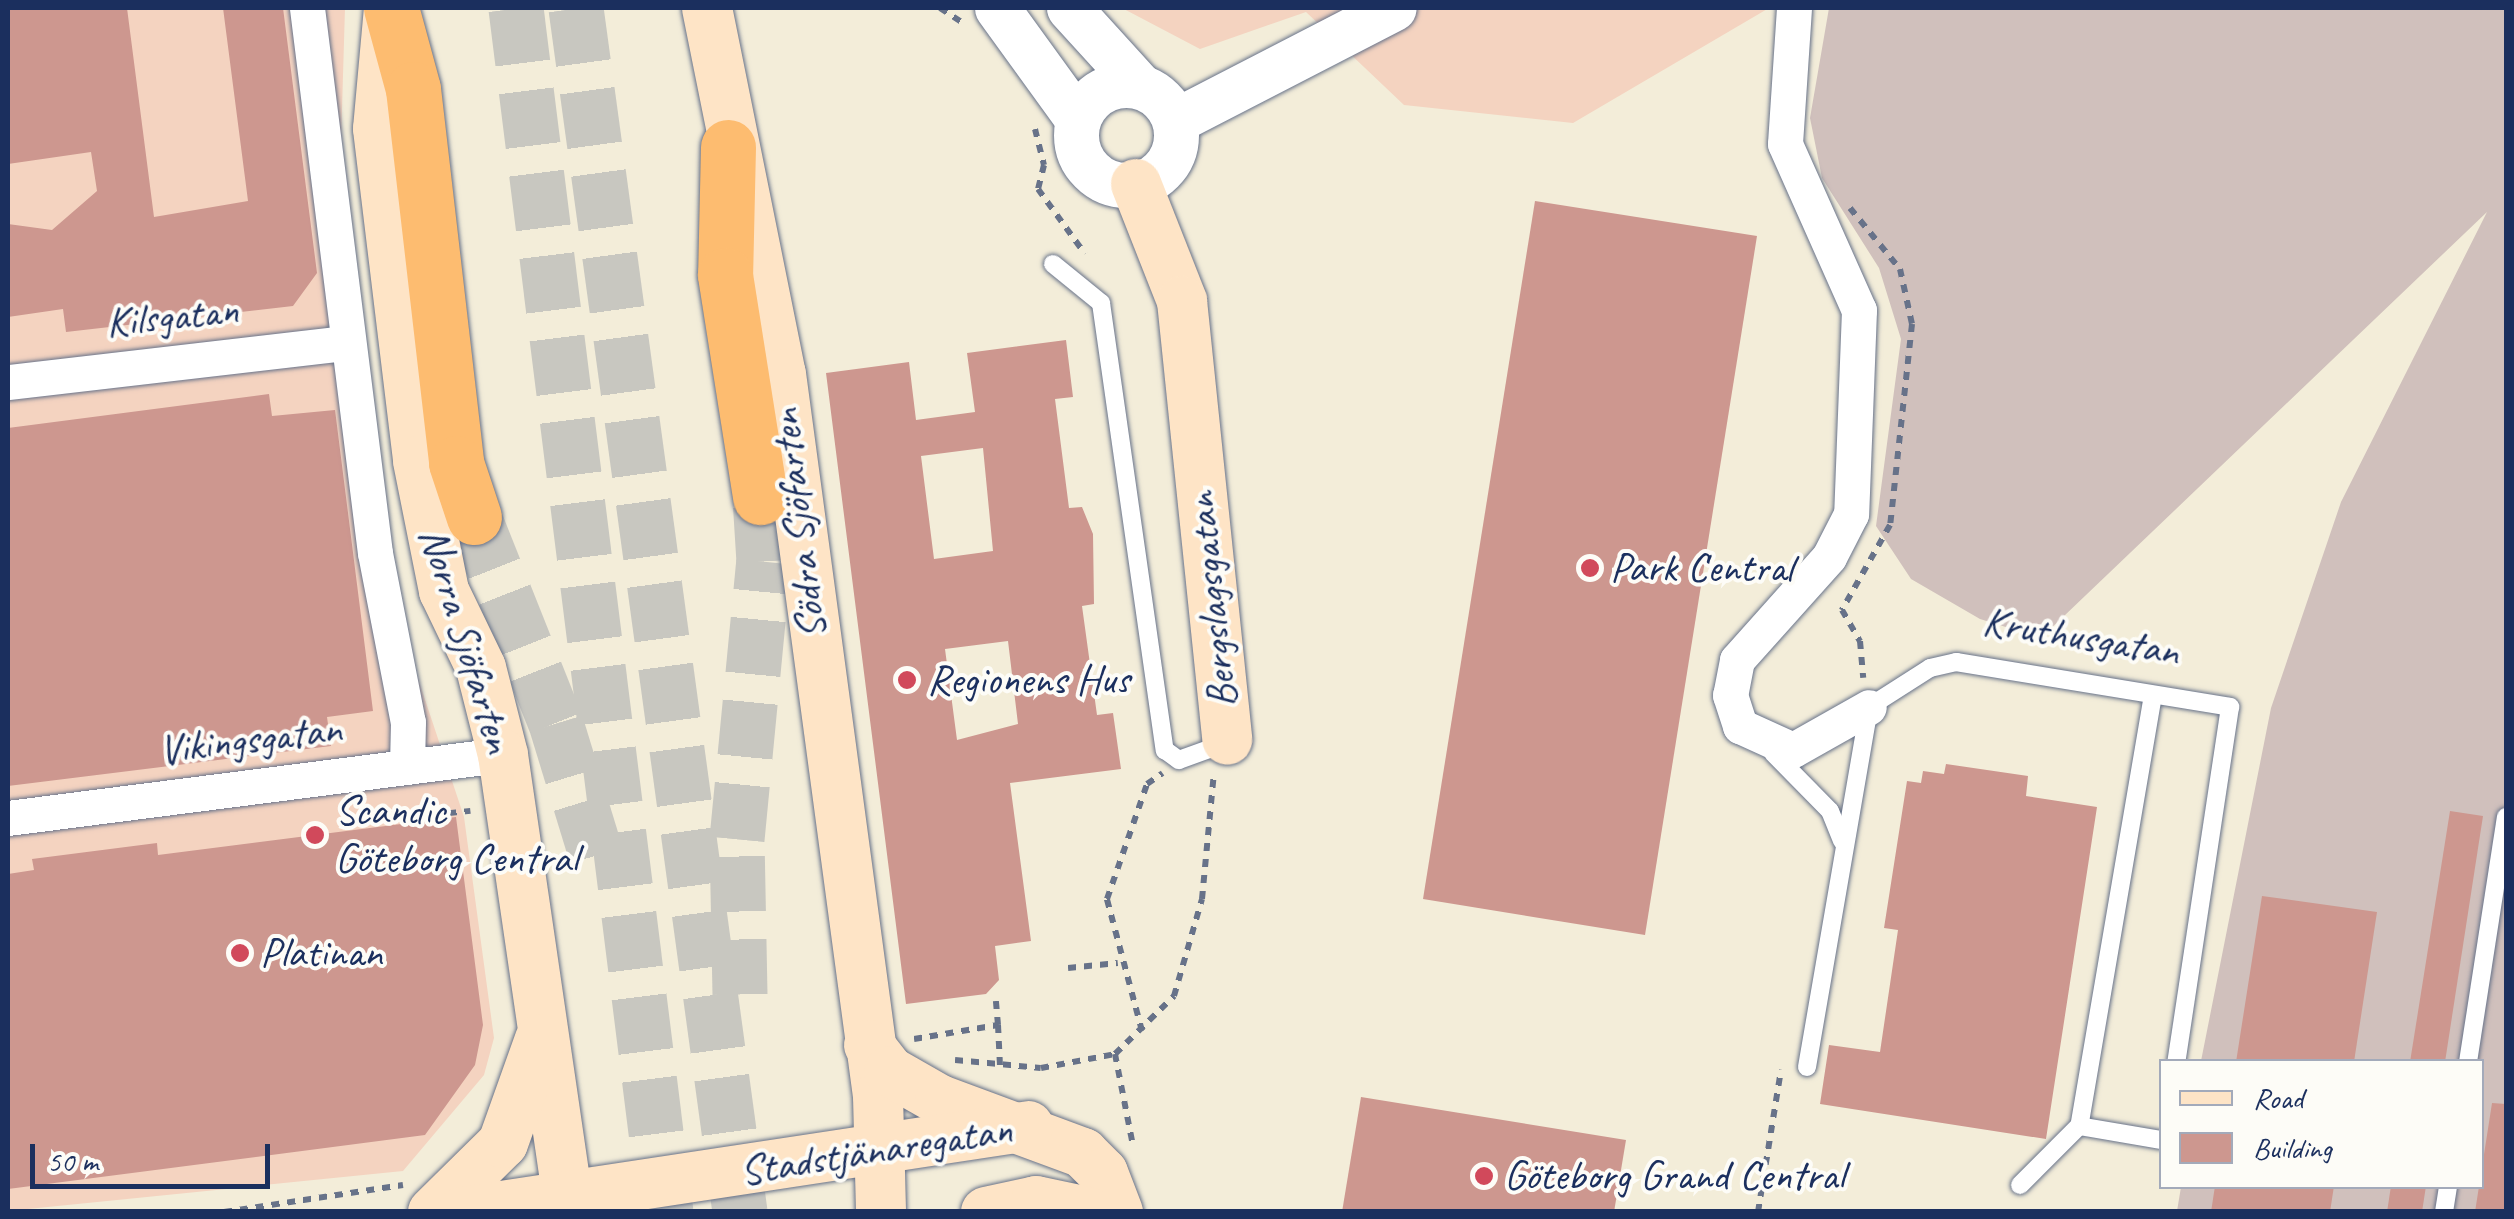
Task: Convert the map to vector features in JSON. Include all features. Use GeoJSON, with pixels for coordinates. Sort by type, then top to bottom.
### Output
{"type":"FeatureCollection","features":[{"type":"Feature","properties":{"kind":"highway"},"geometry":{"type":"LineString","coordinates":[[390,8],[413,88],[456,463],[474,517]]}},
{"type":"Feature","properties":{"kind":"highway"},"geometry":{"type":"LineString","coordinates":[[728,147],[724,275],[760,497]]}},
{"type":"Feature","properties":{"kind":"main road","name":"Norra Sjöfarten"},"geometry":{"type":"LineString","coordinates":[[390,8],[378,130],[418,462],[444,591],[480,668],[479,756],[547,1015],[569,1204]]}},
{"type":"Feature","properties":{"kind":"main road","name":"Södra Sjöfarten"},"geometry":{"type":"LineString","coordinates":[[714,19],[728,147],[765,267],[886,1044],[881,1212]]}},
{"type":"Feature","properties":{"kind":"main road","name":"Bergslagsgatan"},"geometry":{"type":"LineString","coordinates":[[1136,184],[1182,301],[1227,740]]}},
{"type":"Feature","properties":{"kind":"main road"},"geometry":{"type":"LineString","coordinates":[[433,1212],[502,1143],[547,1015]]}},
{"type":"Feature","properties":{"kind":"main road"},"geometry":{"type":"LineString","coordinates":[[886,1044],[889,1071],[940,1100],[1046,1133],[1103,1173],[1118,1212]]}},
{"type":"Feature","properties":{"kind":"main road","name":"Stadstjänaregatan"},"geometry":{"type":"LineString","coordinates":[[462,1212],[569,1204],[883,1153],[1046,1133]]}},
{"type":"Feature","properties":{"kind":"main road","name":"Stadstjänaregatan"},"geometry":{"type":"LineString","coordinates":[[986,1212],[1036,1201],[1088,1212]]}},
{"type":"Feature","properties":{"kind":"street"},"geometry":{"type":"LineString","coordinates":[[306,8],[346,342],[408,722],[407,767]]}},
{"type":"Feature","properties":{"kind":"street"},"geometry":{"type":"LineString","coordinates":[[997,8],[1078,120]]}},
{"type":"Feature","properties":{"kind":"street"},"geometry":{"type":"LineString","coordinates":[[1069,8],[1175,121]]}},
{"type":"Feature","properties":{"kind":"street"},"geometry":{"type":"LineString","coordinates":[[1175,121],[1394,8]]}},
{"type":"Feature","properties":{"kind":"street"},"geometry":{"type":"LineString","coordinates":[[1762,742],[1740,726],[1730,695],[1737,660],[1830,557],[1851,514],[1864,352],[1859,310],[1785,144],[1794,8]]}},
{"type":"Feature","properties":{"kind":"street"},"geometry":{"type":"LineString","coordinates":[[1140,86],[1098,92],[1078,120],[1076,142],[1093,172],[1136,184],[1170,160],[1175,121]]}},
{"type":"Feature","properties":{"kind":"street","name":"Kilsgatan"},"geometry":{"type":"LineString","coordinates":[[8,382],[346,342]]}},
{"type":"Feature","properties":{"kind":"street","name":"Kruthusgatan"},"geometry":{"type":"LineString","coordinates":[[1762,742],[1793,750],[1866,696]]}},
{"type":"Feature","properties":{"kind":"street","name":"Vikingsgatan"},"geometry":{"type":"LineString","coordinates":[[8,818],[479,756]]}},
{"type":"Feature","properties":{"kind":"lane","name":"Bergslagsgatan"},"geometry":{"type":"LineString","coordinates":[[1054,264],[1101,303],[1156,722],[1165,750],[1179,760],[1227,740]]}},
{"type":"Feature","properties":{"kind":"lane","name":"Kruthusgatan"},"geometry":{"type":"LineString","coordinates":[[1866,696],[1930,668],[1956,662],[2230,707],[2176,1059]]}},
{"type":"Feature","properties":{"kind":"lane"},"geometry":{"type":"LineString","coordinates":[[2020,1185],[2079,1126],[2153,694]]}},
{"type":"Feature","properties":{"kind":"lane"},"geometry":{"type":"LineString","coordinates":[[1807,1067],[1866,696]]}},
{"type":"Feature","properties":{"kind":"lane"},"geometry":{"type":"LineString","coordinates":[[1762,742],[1830,811],[1842,842]]}},
{"type":"Feature","properties":{"kind":"lane"},"geometry":{"type":"LineString","coordinates":[[2468,1059],[2506,817]]}},
{"type":"Feature","properties":{"kind":"lane"},"geometry":{"type":"LineString","coordinates":[[2079,1126],[2159,1139]]}},
{"type":"Feature","properties":{"kind":"path"},"geometry":{"type":"LineString","coordinates":[[1032,117],[1044,165],[1038,190],[1091,260]]}},
{"type":"Feature","properties":{"kind":"path"},"geometry":{"type":"LineString","coordinates":[[1842,610],[1860,641],[1866,696]]}},
{"type":"Feature","properties":{"kind":"path"},"geometry":{"type":"LineString","coordinates":[[472,830],[470,811],[479,756]]}},
{"type":"Feature","properties":{"kind":"path"},"geometry":{"type":"LineString","coordinates":[[1142,1032],[1118,962],[1111,875],[1148,784],[1179,760]]}},
{"type":"Feature","properties":{"kind":"path"},"geometry":{"type":"LineString","coordinates":[[353,823],[470,811]]}},
{"type":"Feature","properties":{"kind":"path"},"geometry":{"type":"LineString","coordinates":[[1068,968],[1118,962]]}},
{"type":"Feature","properties":{"kind":"path"},"geometry":{"type":"LineString","coordinates":[[996,1001],[1000,1066]]}},
{"type":"Feature","properties":{"kind":"path"},"geometry":{"type":"LineString","coordinates":[[886,1044],[998,1025]]}},
{"type":"Feature","properties":{"kind":"path"},"geometry":{"type":"LineString","coordinates":[[940,1058],[1000,1066],[1115,1054],[1138,1165]]}},
{"type":"Feature","properties":{"kind":"path"},"geometry":{"type":"LineString","coordinates":[[224,1212],[375,1192]]}},
{"type":"Feature","properties":{"kind":"shaded area"},"geometry":{"type":"Polygon","coordinates":[[[8,8],[345,8],[340,177],[392,600],[464,817],[494,1038],[484,1075],[403,1171],[8,1211],[8,8]]]}},
{"type":"Feature","properties":{"kind":"shaded area"},"geometry":{"type":"Polygon","coordinates":[[[1122,8],[1769,8],[1573,123],[1404,105],[1306,12],[1200,49],[1122,8]]]}},
{"type":"Feature","properties":{"kind":"shaded area"},"geometry":{"type":"Polygon","coordinates":[[[1829,8],[2506,8],[2506,1211],[2177,1211],[2181,1189],[2484,1189],[2484,1059],[2201,1059],[2271,708],[2341,502],[2487,212],[2041,638],[1980,619],[1911,579],[1876,526],[1901,339],[1879,268],[1822,178],[1810,118],[1829,8]]]}},
{"type":"Feature","properties":{"kind":"building"},"geometry":{"type":"Polygon","coordinates":[[[8,8],[127,8],[154,217],[248,201],[223,8],[283,8],[317,273],[293,306],[66,332],[63,309],[8,317],[8,224],[52,230],[97,191],[91,152],[8,164],[8,8]]]}},
{"type":"Feature","properties":{"kind":"building","name":"Park Central"},"geometry":{"type":"Polygon","coordinates":[[[1535,201],[1757,236],[1645,935],[1423,899],[1535,201]]]}},
{"type":"Feature","properties":{"kind":"building","name":"Regionens Hus"},"geometry":{"type":"Polygon","coordinates":[[[1066,340],[1073,397],[1055,399],[1069,508],[1082,507],[1093,534],[1094,604],[1082,606],[1097,715],[1113,713],[1121,769],[1010,783],[1031,941],[995,946],[999,980],[986,994],[906,1004],[826,373],[909,362],[916,420],[975,412],[967,353],[1066,340]],[[983,448],[921,456],[934,559],[993,551],[983,448]],[[1008,641],[945,649],[957,740],[1018,724],[1008,641]]]}},
{"type":"Feature","properties":{"kind":"building"},"geometry":{"type":"Polygon","coordinates":[[[269,394],[272,416],[335,410],[373,711],[327,717],[331,746],[8,786],[8,428],[269,394]]]}},
{"type":"Feature","properties":{"kind":"building"},"geometry":{"type":"Polygon","coordinates":[[[1946,764],[2028,776],[2026,796],[2097,807],[2046,1139],[1820,1104],[1829,1045],[1880,1052],[1898,930],[1884,928],[1907,781],[1921,783],[1923,771],[1944,774],[1946,764]]]}},
{"type":"Feature","properties":{"kind":"building"},"geometry":{"type":"Polygon","coordinates":[[[2450,811],[2483,816],[2445,1059],[2410,1059],[2450,811]]]}},
{"type":"Feature","properties":{"kind":"building","name":"Platinan"},"geometry":{"type":"Polygon","coordinates":[[[456,817],[483,1025],[475,1065],[425,1135],[8,1189],[8,874],[34,870],[32,859],[157,843],[158,855],[456,817]]]}},
{"type":"Feature","properties":{"kind":"building"},"geometry":{"type":"Polygon","coordinates":[[[2262,896],[2377,912],[2354,1059],[2236,1059],[2262,896]]]}},
{"type":"Feature","properties":{"kind":"building","name":"Göteborg Grand Central"},"geometry":{"type":"Polygon","coordinates":[[[1361,1097],[1626,1140],[1614,1212],[1342,1212],[1361,1097]]]}},
{"type":"Feature","properties":{"kind":"building"},"geometry":{"type":"Polygon","coordinates":[[[2492,1103],[2506,1104],[2506,1212],[2475,1212],[2479,1189],[2484,1189],[2484,1154],[2492,1103]]]}},
{"type":"Feature","properties":{"kind":"building"},"geometry":{"type":"Polygon","coordinates":[[[2215,1189],[2334,1189],[2330,1212],[2211,1212],[2215,1189]]]}},
{"type":"Feature","properties":{"kind":"building"},"geometry":{"type":"Polygon","coordinates":[[[2391,1189],[2426,1189],[2422,1212],[2387,1212],[2391,1189]]]}},
{"type":"Feature","properties":{"kind":"tunnel"},"geometry":{"type":"LineString","coordinates":[[516,8],[666,1212]]}},
{"type":"Feature","properties":{"kind":"tunnel"},"geometry":{"type":"LineString","coordinates":[[576,8],[740,1212]]}},
{"type":"Feature","properties":{"kind":"tunnel"},"geometry":{"type":"LineString","coordinates":[[740,994],[737,839],[764,561],[760,497]]}},
{"type":"Feature","properties":{"kind":"tunnel"},"geometry":{"type":"LineString","coordinates":[[474,517],[556,723],[600,867]]}},
{"type":"Feature","properties":{"kind":"place","name":"Park Central"},"geometry":{"type":"Point","coordinates":[1590,568]}},
{"type":"Feature","properties":{"kind":"place","name":"Regionens Hus"},"geometry":{"type":"Point","coordinates":[907,680]}},
{"type":"Feature","properties":{"kind":"place","name":"Scandic Göteborg Central"},"geometry":{"type":"Point","coordinates":[315,835]}},
{"type":"Feature","properties":{"kind":"place","name":"Platinan"},"geometry":{"type":"Point","coordinates":[240,953]}},
{"type":"Feature","properties":{"kind":"place","name":"Göteborg Grand Central"},"geometry":{"type":"Point","coordinates":[1484,1176]}}]}
